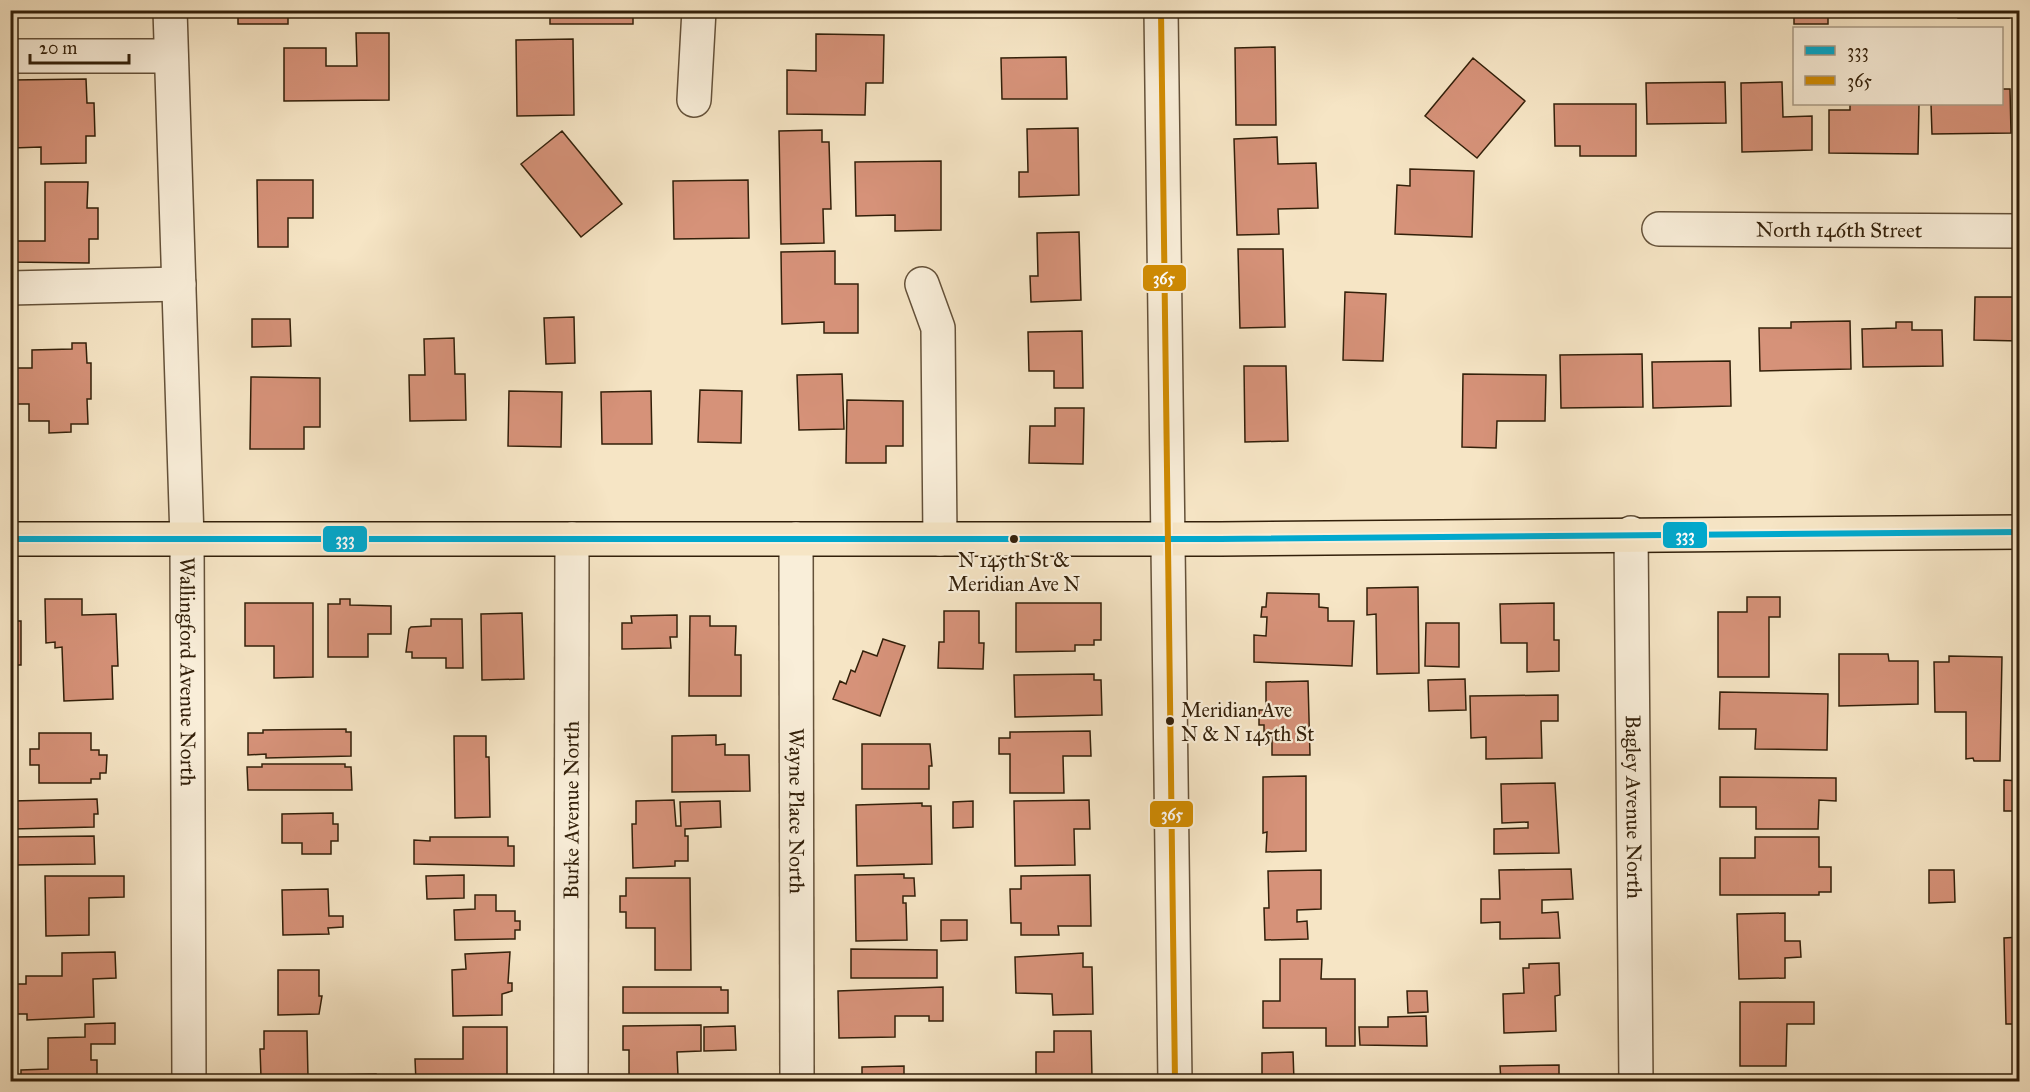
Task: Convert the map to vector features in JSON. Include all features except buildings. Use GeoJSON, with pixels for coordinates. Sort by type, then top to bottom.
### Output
{"type":"FeatureCollection","features":[{"type":"Feature","properties":{"kind":"main road"},"geometry":{"type":"LineString","coordinates":[[10,539],[1168,539],[1631,533],[2019,532]]}},
{"type":"Feature","properties":{"kind":"street","name":"Wallingford Avenue North"},"geometry":{"type":"LineString","coordinates":[[170,10],[188,539],[189,1082]]}},
{"type":"Feature","properties":{"kind":"street"},"geometry":{"type":"LineString","coordinates":[[694,100],[699,10]]}},
{"type":"Feature","properties":{"kind":"street"},"geometry":{"type":"LineString","coordinates":[[1161,10],[1175,1082]]}},
{"type":"Feature","properties":{"kind":"street"},"geometry":{"type":"LineString","coordinates":[[10,56],[171,56]]}},
{"type":"Feature","properties":{"kind":"street","name":"North 146th Street"},"geometry":{"type":"LineString","coordinates":[[1659,229],[2019,231]]}},
{"type":"Feature","properties":{"kind":"street"},"geometry":{"type":"LineString","coordinates":[[10,288],[179,284]]}},
{"type":"Feature","properties":{"kind":"street"},"geometry":{"type":"LineString","coordinates":[[922,284],[938,328],[940,539]]}},
{"type":"Feature","properties":{"kind":"street","name":"Bagley Avenue North"},"geometry":{"type":"LineString","coordinates":[[1631,533],[1636,1082]]}},
{"type":"Feature","properties":{"kind":"street","name":"Burke Avenue North"},"geometry":{"type":"LineString","coordinates":[[571,1082],[572,539]]}},
{"type":"Feature","properties":{"kind":"street","name":"Wayne Place North"},"geometry":{"type":"LineString","coordinates":[[796,539],[797,1082]]}},
{"type":"Feature","properties":{"kind":"transit line","name":"365"},"geometry":{"type":"LineString","coordinates":[[1161,10],[1175,1082]]}},
{"type":"Feature","properties":{"kind":"transit line","name":"333"},"geometry":{"type":"LineString","coordinates":[[10,539],[1220,539],[2020,532]]}},
{"type":"Feature","properties":{"kind":"place","name":"N 145th St & Meridian Ave N"},"geometry":{"type":"Point","coordinates":[1014,539]}},
{"type":"Feature","properties":{"kind":"place","name":"Meridian Ave N & N 145th St"},"geometry":{"type":"Point","coordinates":[1170,721]}}]}
